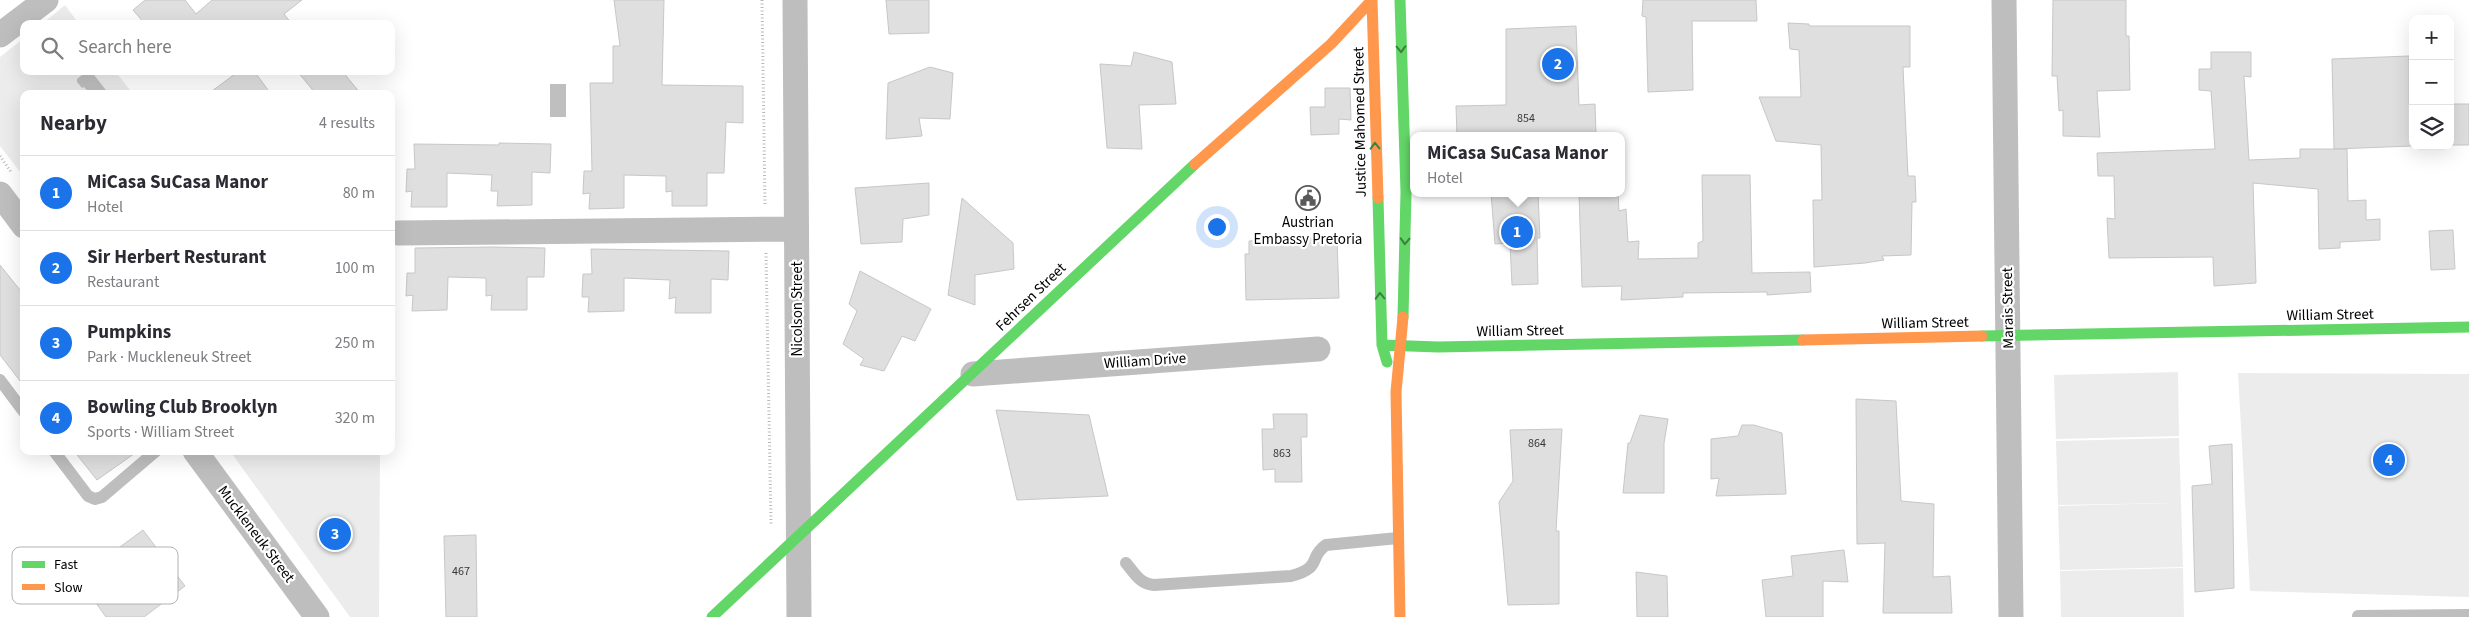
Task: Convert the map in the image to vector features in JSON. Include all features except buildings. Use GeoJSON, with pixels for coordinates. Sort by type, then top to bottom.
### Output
{"type":"FeatureCollection","features":[{"type":"Feature","properties":{"kind":"street"},"geometry":{"type":"LineString","coordinates":[[0,35],[46,0]]}},
{"type":"Feature","properties":{"kind":"street","name":"Nicolson Street"},"geometry":{"type":"LineString","coordinates":[[795,0],[799,617]]}},
{"type":"Feature","properties":{"kind":"street","name":"Justice Mahomed Street"},"geometry":{"type":"LineString","coordinates":[[1372,0],[1382,345],[1396,392]]}},
{"type":"Feature","properties":{"kind":"street","name":"Fehrsen Street"},"geometry":{"type":"LineString","coordinates":[[712,617],[844,491],[973,374],[1164,191],[1331,44],[1372,0]]}},
{"type":"Feature","properties":{"kind":"street","name":"Justice Mahomed Street"},"geometry":{"type":"LineString","coordinates":[[1400,0],[1406,192],[1402,344],[1396,392],[1400,617]]}},
{"type":"Feature","properties":{"kind":"street","name":"Marais Street"},"geometry":{"type":"LineString","coordinates":[[2004,0],[2011,617]]}},
{"type":"Feature","properties":{"kind":"street"},"geometry":{"type":"LineString","coordinates":[[0,194],[20,220]]}},
{"type":"Feature","properties":{"kind":"street"},"geometry":{"type":"LineString","coordinates":[[398,233],[796,229]]}},
{"type":"Feature","properties":{"kind":"street","name":"William Street"},"geometry":{"type":"LineString","coordinates":[[1382,345],[1402,344],[1447,347],[2469,327]]}},
{"type":"Feature","properties":{"kind":"street","name":"William Drive"},"geometry":{"type":"LineString","coordinates":[[973,374],[1318,349]]}},
{"type":"Feature","properties":{"kind":"street","name":"Muckleneuk Street"},"geometry":{"type":"LineString","coordinates":[[198,455],[317,617]]}},
{"type":"Feature","properties":{"kind":"lane"},"geometry":{"type":"LineString","coordinates":[[0,380],[20,407]]}},
{"type":"Feature","properties":{"kind":"lane"},"geometry":{"type":"LineString","coordinates":[[57,455],[88,496],[95,499],[102,498],[151,455]]}},
{"type":"Feature","properties":{"kind":"lane"},"geometry":{"type":"LineString","coordinates":[[1126,563],[1139,580],[1154,586],[1291,576],[1304,572],[1313,566],[1322,548],[1326,545],[1398,538]]}},
{"type":"Feature","properties":{"kind":"lane"},"geometry":{"type":"LineString","coordinates":[[2358,616],[2469,615]]}},
{"type":"Feature","properties":{"kind":"path"},"geometry":{"type":"LineString","coordinates":[[762,0],[772,560]]}},
{"type":"Feature","properties":{"kind":"shaded area"},"geometry":{"type":"Polygon","coordinates":[[[65,5],[76,20],[47,20],[65,5]]]}},
{"type":"Feature","properties":{"kind":"shaded area"},"geometry":{"type":"Polygon","coordinates":[[[20,41],[20,75],[118,75],[130,90],[20,90],[20,172],[0,146],[0,57],[20,41]]]}},
{"type":"Feature","properties":{"kind":"shaded area"},"geometry":{"type":"Polygon","coordinates":[[[82,75],[94,75],[106,90],[87,90],[84,87],[82,88],[77,79],[82,75]]]}},
{"type":"Feature","properties":{"kind":"shaded area"},"geometry":{"type":"Polygon","coordinates":[[[550,84],[566,84],[566,117],[550,117],[550,84]]]}},
{"type":"Feature","properties":{"kind":"shaded area"},"geometry":{"type":"Polygon","coordinates":[[[2178,372],[2179,436],[2056,439],[2054,375],[2178,372]]]}},
{"type":"Feature","properties":{"kind":"shaded area"},"geometry":{"type":"Polygon","coordinates":[[[2238,373],[2469,374],[2469,597],[2250,591],[2238,373]]]}},
{"type":"Feature","properties":{"kind":"shaded area"},"geometry":{"type":"Polygon","coordinates":[[[2179,438],[2183,567],[2060,570],[2058,506],[2173,503],[2058,505],[2056,441],[2179,438]]]}},
{"type":"Feature","properties":{"kind":"shaded area"},"geometry":{"type":"Polygon","coordinates":[[[233,455],[380,455],[379,617],[350,617],[233,455]]]}},
{"type":"Feature","properties":{"kind":"shaded area"},"geometry":{"type":"Polygon","coordinates":[[[2183,568],[2184,617],[2061,617],[2060,571],[2183,568]]]}},
{"type":"Feature","properties":{"kind":"traffic: fast"},"geometry":{"type":"LineString","coordinates":[[1400,0],[1406,192],[1403,317]]}},
{"type":"Feature","properties":{"kind":"traffic: fast"},"geometry":{"type":"LineString","coordinates":[[712,617],[1195,164]]}},
{"type":"Feature","properties":{"kind":"traffic: fast"},"geometry":{"type":"LineString","coordinates":[[1378,198],[1382,345],[1387,362]]}},
{"type":"Feature","properties":{"kind":"traffic: fast"},"geometry":{"type":"LineString","coordinates":[[1982,336],[2469,327]]}},
{"type":"Feature","properties":{"kind":"traffic: fast"},"geometry":{"type":"LineString","coordinates":[[1382,345],[1438,347],[1803,340]]}},
{"type":"Feature","properties":{"kind":"traffic: slow"},"geometry":{"type":"LineString","coordinates":[[1372,0],[1378,198]]}},
{"type":"Feature","properties":{"kind":"traffic: slow"},"geometry":{"type":"LineString","coordinates":[[1195,164],[1331,44],[1372,0]]}},
{"type":"Feature","properties":{"kind":"traffic: slow"},"geometry":{"type":"LineString","coordinates":[[1400,617],[1396,392],[1403,317]]}},
{"type":"Feature","properties":{"kind":"traffic: slow"},"geometry":{"type":"LineString","coordinates":[[1803,340],[1982,336]]}},
{"type":"Feature","properties":{"kind":"place","name":"Sir Herbert Resturant"},"geometry":{"type":"Point","coordinates":[1558,64]}},
{"type":"Feature","properties":{"kind":"place","name":"Austrian Embassy Pretoria"},"geometry":{"type":"Point","coordinates":[1308,198]}},
{"type":"Feature","properties":{"kind":"place","name":"MiCasa SuCasa Manor"},"geometry":{"type":"Point","coordinates":[1517,232]}},
{"type":"Feature","properties":{"kind":"place","name":"Bowling Club Brooklyn"},"geometry":{"type":"Point","coordinates":[2389,460]}},
{"type":"Feature","properties":{"kind":"place","name":"Pumpkins"},"geometry":{"type":"Point","coordinates":[335,534]}}]}
